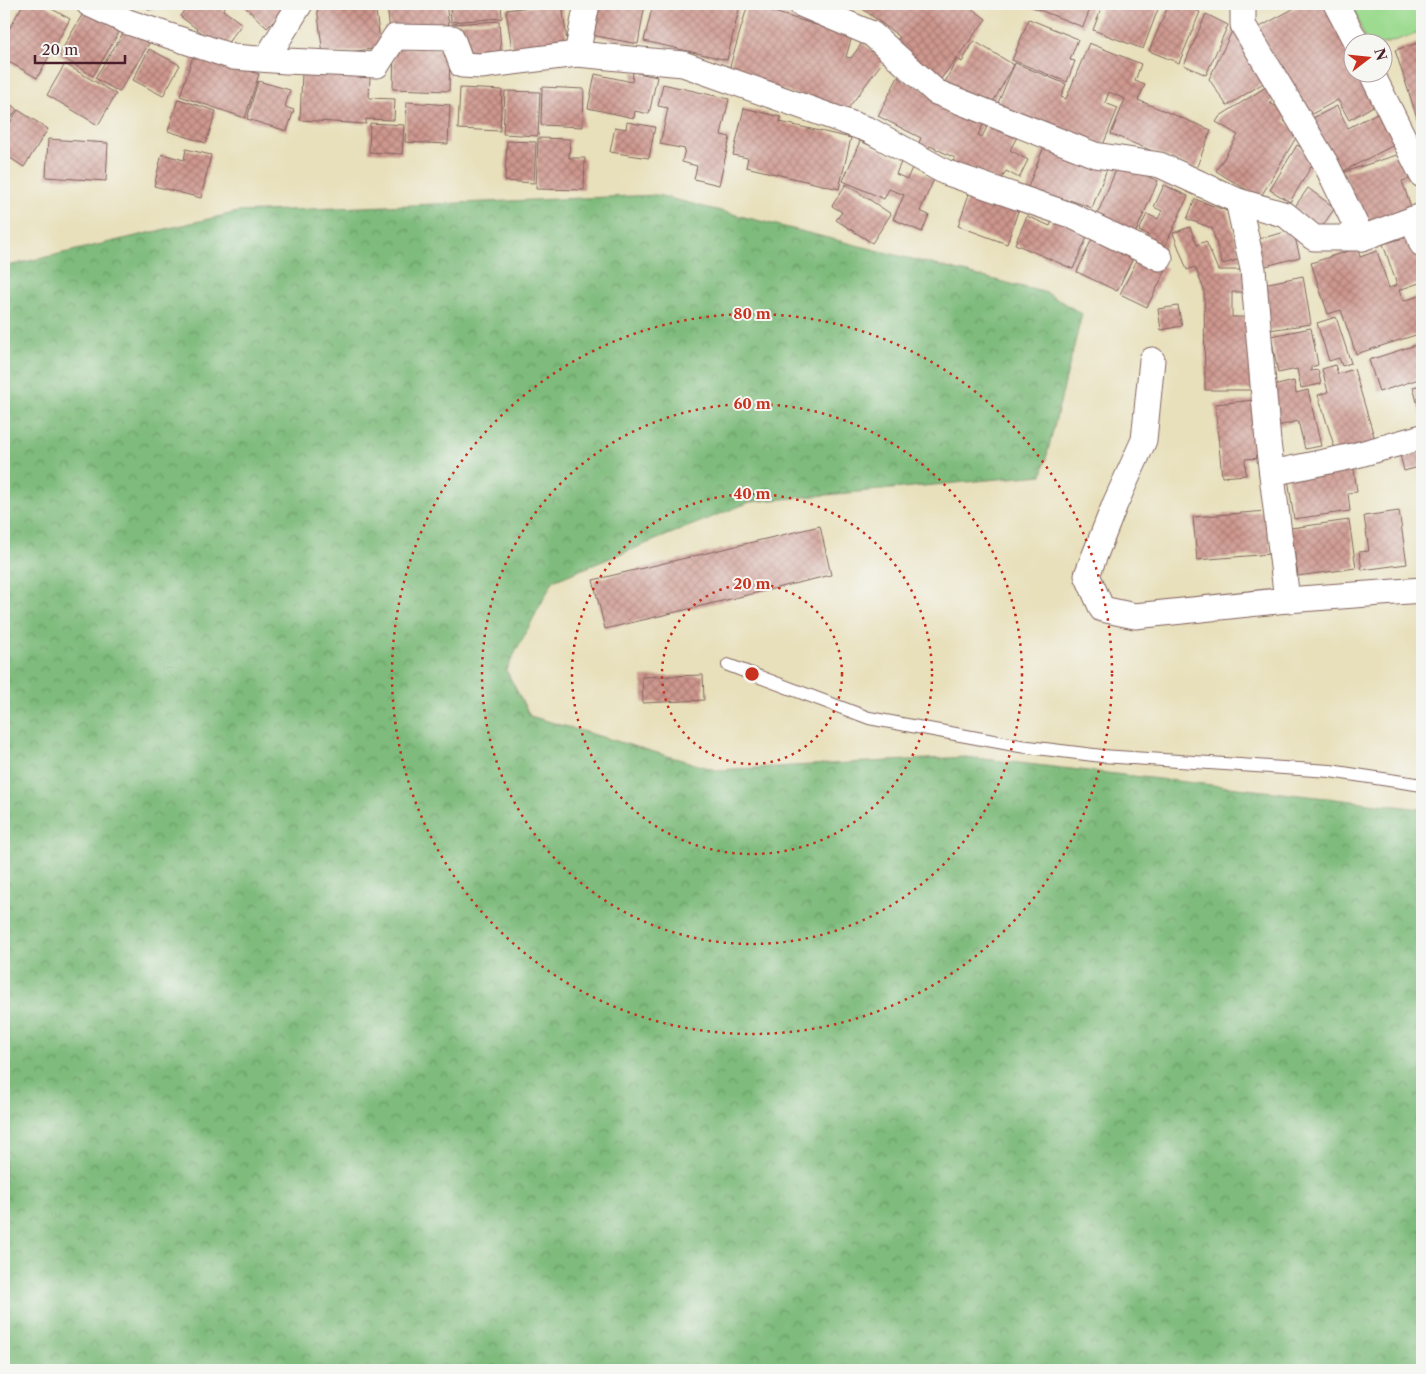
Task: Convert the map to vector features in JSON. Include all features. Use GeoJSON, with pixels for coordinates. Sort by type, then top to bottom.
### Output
{"type":"FeatureCollection","features":[{"type":"Feature","properties":{"kind":"street"},"geometry":{"type":"LineString","coordinates":[[89,4],[128,22],[233,57],[377,65],[395,37],[452,38],[462,65],[481,66],[577,54],[683,64],[870,130],[945,172],[1070,216],[1160,258]]}},
{"type":"Feature","properties":{"kind":"street"},"geometry":{"type":"LineString","coordinates":[[266,60],[300,4]]}},
{"type":"Feature","properties":{"kind":"street"},"geometry":{"type":"LineString","coordinates":[[577,54],[587,4]]}},
{"type":"Feature","properties":{"kind":"street"},"geometry":{"type":"LineString","coordinates":[[801,4],[842,11],[872,34],[936,92],[1095,155],[1160,165],[1238,201],[1286,216],[1314,238],[1362,238],[1418,217],[1422,244]]}},
{"type":"Feature","properties":{"kind":"street"},"geometry":{"type":"LineString","coordinates":[[1243,4],[1243,25],[1326,164],[1362,238]]}},
{"type":"Feature","properties":{"kind":"street"},"geometry":{"type":"LineString","coordinates":[[1336,4],[1351,32]]}},
{"type":"Feature","properties":{"kind":"street"},"geometry":{"type":"LineString","coordinates":[[1376,82],[1422,175]]}},
{"type":"Feature","properties":{"kind":"street"},"geometry":{"type":"LineString","coordinates":[[1238,201],[1254,269],[1255,304],[1287,600]]}},
{"type":"Feature","properties":{"kind":"street"},"geometry":{"type":"LineString","coordinates":[[1152,360],[1144,440],[1115,504],[1087,575],[1102,609],[1135,616],[1287,600],[1422,590]]}},
{"type":"Feature","properties":{"kind":"street"},"geometry":{"type":"LineString","coordinates":[[1272,473],[1353,456],[1422,437]]}},
{"type":"Feature","properties":{"kind":"lane"},"geometry":{"type":"LineString","coordinates":[[728,664],[868,718],[1020,746],[1102,756],[1330,772],[1422,785]]}},
{"type":"Feature","properties":{"kind":"green space"},"geometry":{"type":"Polygon","coordinates":[[[1352,4],[1422,4],[1422,32],[1394,41],[1394,32],[1362,32],[1352,4]]]}},
{"type":"Feature","properties":{"kind":"green space"},"geometry":{"type":"Polygon","coordinates":[[[657,195],[1047,293],[1082,314],[1042,475],[750,502],[553,581],[506,670],[530,716],[716,770],[966,757],[1422,809],[1422,1370],[4,1370],[4,267],[238,212],[657,195]]]}},
{"type":"Feature","properties":{"kind":"building"},"geometry":{"type":"Polygon","coordinates":[[[23,4],[43,4],[70,19],[37,78],[4,59],[4,38],[23,4]]]}},
{"type":"Feature","properties":{"kind":"building"},"geometry":{"type":"Polygon","coordinates":[[[146,4],[169,4],[148,10],[146,4]]]}},
{"type":"Feature","properties":{"kind":"building"},"geometry":{"type":"Polygon","coordinates":[[[189,4],[227,4],[223,10],[242,24],[223,49],[180,16],[189,4]]]}},
{"type":"Feature","properties":{"kind":"building"},"geometry":{"type":"Polygon","coordinates":[[[242,4],[291,4],[267,28],[242,4]]]}},
{"type":"Feature","properties":{"kind":"building"},"geometry":{"type":"Polygon","coordinates":[[[338,4],[375,4],[381,48],[323,55],[317,7],[338,4]]]}},
{"type":"Feature","properties":{"kind":"building"},"geometry":{"type":"Polygon","coordinates":[[[387,4],[446,4],[449,26],[390,32],[387,4]]]}},
{"type":"Feature","properties":{"kind":"building"},"geometry":{"type":"Polygon","coordinates":[[[458,4],[501,4],[502,18],[451,22],[450,6],[458,6],[458,4]]]}},
{"type":"Feature","properties":{"kind":"building"},"geometry":{"type":"Polygon","coordinates":[[[562,4],[567,42],[512,50],[506,10],[562,4]]]}},
{"type":"Feature","properties":{"kind":"building"},"geometry":{"type":"Polygon","coordinates":[[[592,4],[645,4],[638,44],[586,34],[592,4]]]}},
{"type":"Feature","properties":{"kind":"building"},"geometry":{"type":"Polygon","coordinates":[[[653,4],[740,5],[727,60],[644,41],[653,4]]]}},
{"type":"Feature","properties":{"kind":"building"},"geometry":{"type":"Polygon","coordinates":[[[748,4],[852,36],[846,57],[851,58],[862,43],[884,60],[847,110],[728,73],[748,4]]]}},
{"type":"Feature","properties":{"kind":"building"},"geometry":{"type":"Polygon","coordinates":[[[862,4],[966,4],[986,19],[940,80],[894,45],[900,37],[860,7],[862,4]]]}},
{"type":"Feature","properties":{"kind":"building"},"geometry":{"type":"Polygon","coordinates":[[[1024,4],[1092,4],[1083,27],[1024,4]]]}},
{"type":"Feature","properties":{"kind":"building"},"geometry":{"type":"Polygon","coordinates":[[[1103,4],[1160,4],[1143,49],[1093,30],[1103,4]]]}},
{"type":"Feature","properties":{"kind":"building"},"geometry":{"type":"Polygon","coordinates":[[[1169,4],[1179,4],[1200,12],[1179,63],[1149,51],[1169,4]]]}},
{"type":"Feature","properties":{"kind":"building"},"geometry":{"type":"Polygon","coordinates":[[[1302,4],[1332,4],[1347,32],[1344,32],[1344,82],[1374,82],[1384,100],[1349,120],[1338,100],[1306,117],[1258,28],[1302,4]]]}},
{"type":"Feature","properties":{"kind":"building"},"geometry":{"type":"Polygon","coordinates":[[[86,8],[121,29],[93,76],[59,55],[86,8]]]}},
{"type":"Feature","properties":{"kind":"building"},"geometry":{"type":"Polygon","coordinates":[[[1206,14],[1228,25],[1206,75],[1184,65],[1206,14]]]}},
{"type":"Feature","properties":{"kind":"building"},"geometry":{"type":"Polygon","coordinates":[[[1029,19],[1078,39],[1070,60],[1075,61],[1067,82],[1012,60],[1029,19]]]}},
{"type":"Feature","properties":{"kind":"building"},"geometry":{"type":"Polygon","coordinates":[[[499,21],[501,51],[466,54],[465,35],[453,36],[452,24],[499,21]]]}},
{"type":"Feature","properties":{"kind":"building"},"geometry":{"type":"Polygon","coordinates":[[[128,25],[155,34],[119,92],[95,78],[128,25]]]}},
{"type":"Feature","properties":{"kind":"building"},"geometry":{"type":"Polygon","coordinates":[[[1234,27],[1268,80],[1227,106],[1209,79],[1234,27]]]}},
{"type":"Feature","properties":{"kind":"building"},"geometry":{"type":"Polygon","coordinates":[[[974,41],[1014,65],[990,107],[945,82],[957,59],[962,62],[974,41]]]}},
{"type":"Feature","properties":{"kind":"building"},"geometry":{"type":"Polygon","coordinates":[[[1422,42],[1422,133],[1395,50],[1422,42]]]}},
{"type":"Feature","properties":{"kind":"building"},"geometry":{"type":"Polygon","coordinates":[[[1089,43],[1141,64],[1135,81],[1145,85],[1138,100],[1211,130],[1196,169],[1111,134],[1125,99],[1109,92],[1105,103],[1118,108],[1103,145],[1064,129],[1061,137],[995,110],[1015,63],[1066,84],[1061,97],[1066,99],[1089,43]]]}},
{"type":"Feature","properties":{"kind":"building"},"geometry":{"type":"Polygon","coordinates":[[[394,47],[450,50],[449,91],[393,89],[394,47]]]}},
{"type":"Feature","properties":{"kind":"building"},"geometry":{"type":"Polygon","coordinates":[[[149,49],[180,65],[163,96],[133,80],[149,49]]]}},
{"type":"Feature","properties":{"kind":"building"},"geometry":{"type":"Polygon","coordinates":[[[194,53],[259,74],[245,118],[180,96],[194,53]]]}},
{"type":"Feature","properties":{"kind":"building"},"geometry":{"type":"Polygon","coordinates":[[[65,64],[116,94],[98,125],[47,95],[65,64]]]}},
{"type":"Feature","properties":{"kind":"building"},"geometry":{"type":"Polygon","coordinates":[[[633,72],[657,77],[649,114],[635,111],[634,118],[588,108],[595,74],[632,82],[633,72]]]}},
{"type":"Feature","properties":{"kind":"building"},"geometry":{"type":"Polygon","coordinates":[[[302,73],[370,77],[369,98],[395,99],[394,120],[366,119],[366,124],[300,120],[302,73]]]}},
{"type":"Feature","properties":{"kind":"building"},"geometry":{"type":"Polygon","coordinates":[[[898,77],[985,121],[978,135],[982,137],[989,123],[1017,137],[1010,150],[1028,160],[1019,178],[1006,171],[1000,182],[970,167],[966,175],[950,167],[955,158],[930,146],[926,152],[917,147],[921,138],[878,116],[898,77]]]}},
{"type":"Feature","properties":{"kind":"building"},"geometry":{"type":"Polygon","coordinates":[[[258,81],[290,90],[285,107],[294,110],[287,131],[247,119],[258,81]]]}},
{"type":"Feature","properties":{"kind":"building"},"geometry":{"type":"Polygon","coordinates":[[[663,84],[729,99],[721,135],[730,137],[719,185],[694,179],[697,166],[682,162],[685,149],[660,144],[668,108],[658,106],[663,84]]]}},
{"type":"Feature","properties":{"kind":"building"},"geometry":{"type":"Polygon","coordinates":[[[542,87],[584,89],[583,127],[541,125],[542,87]]]}},
{"type":"Feature","properties":{"kind":"building"},"geometry":{"type":"Polygon","coordinates":[[[1266,87],[1276,94],[1270,103],[1288,114],[1284,121],[1300,131],[1260,198],[1216,171],[1238,135],[1216,122],[1220,116],[1266,87]]]}},
{"type":"Feature","properties":{"kind":"building"},"geometry":{"type":"Polygon","coordinates":[[[460,88],[502,90],[500,131],[458,129],[460,88]]]}},
{"type":"Feature","properties":{"kind":"building"},"geometry":{"type":"Polygon","coordinates":[[[505,91],[540,92],[538,136],[503,134],[505,91]]]}},
{"type":"Feature","properties":{"kind":"building"},"geometry":{"type":"Polygon","coordinates":[[[178,99],[216,111],[206,143],[168,131],[178,99]]]}},
{"type":"Feature","properties":{"kind":"building"},"geometry":{"type":"Polygon","coordinates":[[[4,100],[17,109],[4,128],[4,100]]]}},
{"type":"Feature","properties":{"kind":"building"},"geometry":{"type":"Polygon","coordinates":[[[407,102],[450,105],[448,144],[405,142],[407,102]]]}},
{"type":"Feature","properties":{"kind":"building"},"geometry":{"type":"Polygon","coordinates":[[[1337,106],[1348,128],[1381,111],[1398,143],[1338,174],[1309,120],[1337,106]]]}},
{"type":"Feature","properties":{"kind":"building"},"geometry":{"type":"Polygon","coordinates":[[[744,108],[781,117],[780,122],[851,138],[839,189],[746,167],[748,158],[733,155],[744,108]]]}},
{"type":"Feature","properties":{"kind":"building"},"geometry":{"type":"Polygon","coordinates":[[[18,110],[48,129],[24,167],[4,154],[4,132],[18,110]]]}},
{"type":"Feature","properties":{"kind":"building"},"geometry":{"type":"Polygon","coordinates":[[[627,122],[655,127],[649,158],[610,152],[615,127],[626,129],[627,122]]]}},
{"type":"Feature","properties":{"kind":"building"},"geometry":{"type":"Polygon","coordinates":[[[370,123],[404,125],[402,154],[369,152],[370,123]]]}},
{"type":"Feature","properties":{"kind":"building"},"geometry":{"type":"Polygon","coordinates":[[[538,138],[570,139],[569,158],[585,158],[584,190],[536,189],[538,138]]]}},
{"type":"Feature","properties":{"kind":"building"},"geometry":{"type":"Polygon","coordinates":[[[48,139],[108,143],[106,181],[46,177],[48,139]]]}},
{"type":"Feature","properties":{"kind":"building"},"geometry":{"type":"Polygon","coordinates":[[[507,141],[536,142],[534,183],[505,181],[507,141]]]}},
{"type":"Feature","properties":{"kind":"building"},"geometry":{"type":"Polygon","coordinates":[[[860,141],[902,160],[896,174],[907,179],[912,168],[934,179],[920,211],[929,215],[922,232],[893,219],[904,195],[889,189],[884,199],[843,181],[860,141]]]}},
{"type":"Feature","properties":{"kind":"building"},"geometry":{"type":"Polygon","coordinates":[[[1045,144],[1107,169],[1092,208],[1070,200],[1067,208],[1026,192],[1045,144]]]}},
{"type":"Feature","properties":{"kind":"building"},"geometry":{"type":"Polygon","coordinates":[[[1297,145],[1317,157],[1290,202],[1270,190],[1297,145]]]}},
{"type":"Feature","properties":{"kind":"building"},"geometry":{"type":"Polygon","coordinates":[[[186,149],[211,155],[201,198],[154,186],[162,154],[184,160],[186,149]]]}},
{"type":"Feature","properties":{"kind":"building"},"geometry":{"type":"Polygon","coordinates":[[[1403,153],[1412,178],[1402,181],[1413,213],[1364,230],[1344,172],[1403,153]]]}},
{"type":"Feature","properties":{"kind":"building"},"geometry":{"type":"Polygon","coordinates":[[[1119,163],[1158,181],[1135,234],[1096,217],[1119,163]]]}},
{"type":"Feature","properties":{"kind":"building"},"geometry":{"type":"Polygon","coordinates":[[[846,184],[891,214],[872,243],[836,220],[842,212],[832,206],[846,184]]]}},
{"type":"Feature","properties":{"kind":"building"},"geometry":{"type":"Polygon","coordinates":[[[1164,185],[1188,196],[1163,251],[1145,243],[1148,235],[1139,231],[1147,214],[1158,219],[1162,211],[1154,207],[1164,185]]]}},
{"type":"Feature","properties":{"kind":"building"},"geometry":{"type":"Polygon","coordinates":[[[1308,188],[1335,208],[1321,228],[1294,208],[1308,188]]]}},
{"type":"Feature","properties":{"kind":"building"},"geometry":{"type":"Polygon","coordinates":[[[970,191],[1019,208],[1007,244],[958,226],[970,191]]]}},
{"type":"Feature","properties":{"kind":"building"},"geometry":{"type":"Polygon","coordinates":[[[4,193],[9,197],[4,205],[4,193]]]}},
{"type":"Feature","properties":{"kind":"building"},"geometry":{"type":"Polygon","coordinates":[[[1195,199],[1227,211],[1242,259],[1222,264],[1212,228],[1187,219],[1195,199]]]}},
{"type":"Feature","properties":{"kind":"building"},"geometry":{"type":"Polygon","coordinates":[[[1027,216],[1050,226],[1053,218],[1089,233],[1073,269],[1015,244],[1027,216]]]}},
{"type":"Feature","properties":{"kind":"building"},"geometry":{"type":"Polygon","coordinates":[[[1190,227],[1197,245],[1206,241],[1218,270],[1245,270],[1246,292],[1232,292],[1232,317],[1251,317],[1252,390],[1205,390],[1204,290],[1195,267],[1187,270],[1173,233],[1190,227]]]}},
{"type":"Feature","properties":{"kind":"building"},"geometry":{"type":"Polygon","coordinates":[[[1293,230],[1300,257],[1262,267],[1255,240],[1293,230]]]}},
{"type":"Feature","properties":{"kind":"building"},"geometry":{"type":"Polygon","coordinates":[[[1095,232],[1136,252],[1117,291],[1077,272],[1095,232]]]}},
{"type":"Feature","properties":{"kind":"building"},"geometry":{"type":"Polygon","coordinates":[[[1410,236],[1422,271],[1422,282],[1399,290],[1403,301],[1422,295],[1422,333],[1356,354],[1341,310],[1328,314],[1311,263],[1357,248],[1360,257],[1377,251],[1389,288],[1397,285],[1383,244],[1410,236]]]}},
{"type":"Feature","properties":{"kind":"building"},"geometry":{"type":"Polygon","coordinates":[[[1140,254],[1167,268],[1147,307],[1120,294],[1140,254]]]}},
{"type":"Feature","properties":{"kind":"building"},"geometry":{"type":"Polygon","coordinates":[[[1303,276],[1311,324],[1269,330],[1264,284],[1303,276]]]}},
{"type":"Feature","properties":{"kind":"building"},"geometry":{"type":"Polygon","coordinates":[[[1178,306],[1182,326],[1161,330],[1158,309],[1178,306]]]}},
{"type":"Feature","properties":{"kind":"building"},"geometry":{"type":"Polygon","coordinates":[[[1336,317],[1351,363],[1342,366],[1339,358],[1329,361],[1317,323],[1336,317]]]}},
{"type":"Feature","properties":{"kind":"building"},"geometry":{"type":"Polygon","coordinates":[[[1311,328],[1318,365],[1311,367],[1311,371],[1318,370],[1321,384],[1301,388],[1297,369],[1278,373],[1271,336],[1311,328]]]}},
{"type":"Feature","properties":{"kind":"building"},"geometry":{"type":"Polygon","coordinates":[[[1422,343],[1422,378],[1379,392],[1369,360],[1422,343]]]}},
{"type":"Feature","properties":{"kind":"building"},"geometry":{"type":"Polygon","coordinates":[[[1335,365],[1338,374],[1354,369],[1376,443],[1337,455],[1318,395],[1328,392],[1322,369],[1335,365]]]}},
{"type":"Feature","properties":{"kind":"building"},"geometry":{"type":"Polygon","coordinates":[[[1294,381],[1296,393],[1308,390],[1321,446],[1305,449],[1298,421],[1278,426],[1269,387],[1294,381]]]}},
{"type":"Feature","properties":{"kind":"building"},"geometry":{"type":"Polygon","coordinates":[[[1422,385],[1422,420],[1413,387],[1422,385]]]}},
{"type":"Feature","properties":{"kind":"building"},"geometry":{"type":"Polygon","coordinates":[[[1255,400],[1260,458],[1245,459],[1246,475],[1222,477],[1215,404],[1255,400]]]}},
{"type":"Feature","properties":{"kind":"building"},"geometry":{"type":"Polygon","coordinates":[[[1422,444],[1422,476],[1419,467],[1404,471],[1399,450],[1422,444]]]}},
{"type":"Feature","properties":{"kind":"building"},"geometry":{"type":"Polygon","coordinates":[[[1353,462],[1357,492],[1348,493],[1350,511],[1294,519],[1287,472],[1353,462]]]}},
{"type":"Feature","properties":{"kind":"building"},"geometry":{"type":"Polygon","coordinates":[[[1267,511],[1271,554],[1197,560],[1193,517],[1267,511]]]}},
{"type":"Feature","properties":{"kind":"building"},"geometry":{"type":"Polygon","coordinates":[[[1399,511],[1407,564],[1362,570],[1359,552],[1369,551],[1364,516],[1399,511]]]}},
{"type":"Feature","properties":{"kind":"building"},"geometry":{"type":"Polygon","coordinates":[[[1349,520],[1356,568],[1298,576],[1291,528],[1349,520]]]}},
{"type":"Feature","properties":{"kind":"building"},"geometry":{"type":"Polygon","coordinates":[[[820,526],[831,575],[605,629],[593,580],[820,526]]]}},
{"type":"Feature","properties":{"kind":"building"},"geometry":{"type":"Polygon","coordinates":[[[703,675],[704,700],[643,703],[642,677],[703,675]]]}}]}
